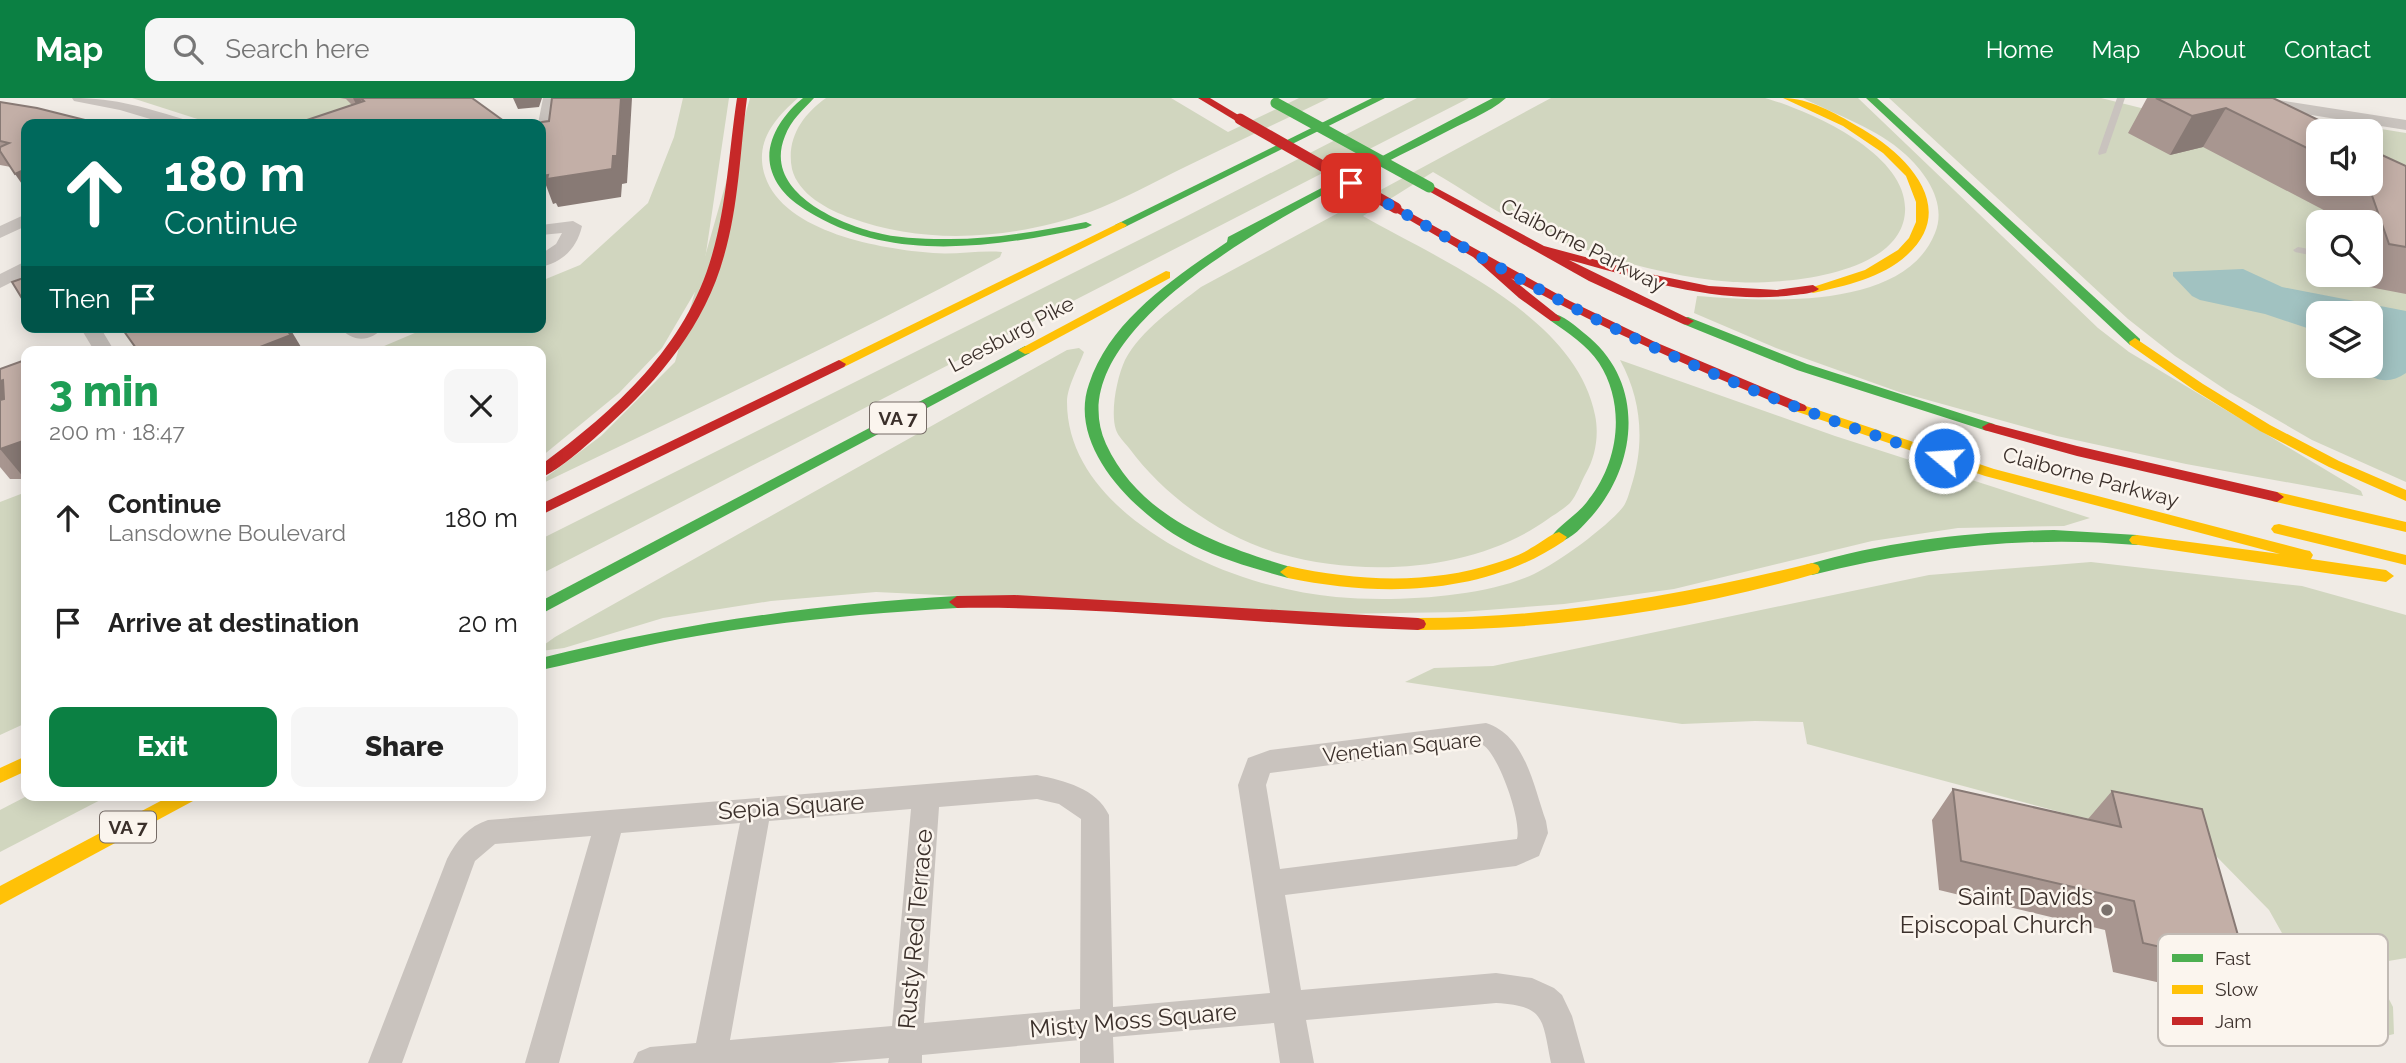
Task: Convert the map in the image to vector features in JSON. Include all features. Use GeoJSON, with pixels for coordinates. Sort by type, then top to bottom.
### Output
{"type":"FeatureCollection","features":[{"type":"Feature","properties":{"kind":"main road"},"geometry":{"type":"LineString","coordinates":[[546,468],[619,410],[657,371],[686,333],[705,295],[718,257],[742,98]]}},
{"type":"Feature","properties":{"kind":"main road"},"geometry":{"type":"LineString","coordinates":[[809,98],[786,122],[776,142],[775,166],[784,187],[804,206],[833,222],[865,232],[905,240],[946,243],[1005,241],[1088,225],[1179,197]]}},
{"type":"Feature","properties":{"kind":"main road","name":"Claiborne Parkway"},"geometry":{"type":"LineString","coordinates":[[1203,98],[1479,256],[1650,345],[1712,373],[1862,431],[2014,480],[2406,581]]}},
{"type":"Feature","properties":{"kind":"main road"},"geometry":{"type":"LineString","coordinates":[[546,508],[1380,98]]}},
{"type":"Feature","properties":{"kind":"main road","name":"Leesburg Pike"},"geometry":{"type":"LineString","coordinates":[[546,605],[1500,98]]}},
{"type":"Feature","properties":{"kind":"main road"},"geometry":{"type":"LineString","coordinates":[[1474,112],[1517,98]]}},
{"type":"Feature","properties":{"kind":"main road"},"geometry":{"type":"LineString","coordinates":[[1542,249],[1673,285],[1732,291],[1789,292],[1827,286],[1860,278],[1886,266],[1908,248],[1920,230],[1923,210],[1920,190],[1905,167],[1880,146],[1849,125],[1788,98]]}},
{"type":"Feature","properties":{"kind":"main road"},"geometry":{"type":"LineString","coordinates":[[1871,98],[2116,327],[2160,361],[2271,433],[2350,473],[2406,496]]}},
{"type":"Feature","properties":{"kind":"main road","name":"Claiborne Parkway"},"geometry":{"type":"LineString","coordinates":[[1271,101],[1593,278],[1802,368],[1875,393],[2077,451],[2406,527]]}},
{"type":"Feature","properties":{"kind":"main road"},"geometry":{"type":"LineString","coordinates":[[1255,228],[1155,304],[1114,348],[1097,377],[1090,402],[1092,430],[1105,457],[1128,487],[1156,515],[1198,541],[1294,573],[1348,583],[1402,584],[1455,579],[1500,568],[1538,551],[1566,534],[1595,506],[1624,449],[1623,410],[1613,376],[1586,341],[1561,320],[1525,297],[1479,256]]}},
{"type":"Feature","properties":{"kind":"main road"},"geometry":{"type":"LineString","coordinates":[[1862,431],[2155,499]]}},
{"type":"Feature","properties":{"kind":"main road"},"geometry":{"type":"LineString","coordinates":[[2261,524],[2406,559]]}},
{"type":"Feature","properties":{"kind":"main road"},"geometry":{"type":"LineString","coordinates":[[546,663],[693,630],[819,612],[924,602],[1120,606],[1263,619],[1379,625],[1491,623],[1683,600],[1909,547],[1974,538],[2050,534],[2121,537],[2386,576]]}},
{"type":"Feature","properties":{"kind":"main road"},"geometry":{"type":"LineString","coordinates":[[0,776],[21,766]]}},
{"type":"Feature","properties":{"kind":"main road","name":"VA 7"},"geometry":{"type":"LineString","coordinates":[[0,896],[178,801]]}},
{"type":"Feature","properties":{"kind":"main road"},"geometry":{"type":"LineString","coordinates":[[70,859],[194,801]]}},
{"type":"Feature","properties":{"kind":"street"},"geometry":{"type":"LineString","coordinates":[[80,98],[123,106],[166,119]]}},
{"type":"Feature","properties":{"kind":"street"},"geometry":{"type":"LineString","coordinates":[[546,124],[551,98]]}},
{"type":"Feature","properties":{"kind":"street"},"geometry":{"type":"LineString","coordinates":[[2236,98],[2406,125]]}},
{"type":"Feature","properties":{"kind":"street"},"geometry":{"type":"LineString","coordinates":[[2257,100],[2266,118]]}},
{"type":"Feature","properties":{"kind":"street"},"geometry":{"type":"LineString","coordinates":[[0,233],[21,222]]}},
{"type":"Feature","properties":{"kind":"street"},"geometry":{"type":"LineString","coordinates":[[546,229],[573,226],[570,242],[564,249],[546,258]]}},
{"type":"Feature","properties":{"kind":"street"},"geometry":{"type":"LineString","coordinates":[[0,282],[21,270]]}},
{"type":"Feature","properties":{"kind":"street","name":"Venetian Square"},"geometry":{"type":"LineString","coordinates":[[1268,884],[1496,856],[1529,847],[1533,833],[1532,821],[1507,752],[1499,741],[1486,734],[1270,761],[1258,766],[1252,785],[1287,1006],[1297,1063]]}},
{"type":"Feature","properties":{"kind":"street","name":"Sepia Square"},"geometry":{"type":"LineString","coordinates":[[385,1063],[457,868],[474,841],[488,832],[1037,787],[1083,801],[1095,815],[1097,1063]]}},
{"type":"Feature","properties":{"kind":"street","name":"Rusty Red Terrace"},"geometry":{"type":"LineString","coordinates":[[906,1052],[926,796]]}},
{"type":"Feature","properties":{"kind":"street"},"geometry":{"type":"LineString","coordinates":[[710,1058],[757,809]]}},
{"type":"Feature","properties":{"kind":"street"},"geometry":{"type":"LineString","coordinates":[[542,1063],[610,820]]}},
{"type":"Feature","properties":{"kind":"street","name":"Misty Moss Square"},"geometry":{"type":"LineString","coordinates":[[650,1063],[710,1058],[906,1052],[1097,1023],[1496,988],[1525,990],[1539,995],[1552,1005],[1568,1063]]}},
{"type":"Feature","properties":{"kind":"lane"},"geometry":{"type":"LineString","coordinates":[[2102,153],[2121,98]]}},
{"type":"Feature","properties":{"kind":"lane"},"geometry":{"type":"LineString","coordinates":[[2298,250],[2306,252]]}},
{"type":"Feature","properties":{"kind":"green space"},"geometry":{"type":"Polygon","coordinates":[[[132,98],[376,98],[311,119],[197,119],[132,98]]]}},
{"type":"Feature","properties":{"kind":"green space"},"geometry":{"type":"Polygon","coordinates":[[[683,98],[729,98],[702,280],[662,348],[619,393],[546,453],[546,346],[384,346],[415,333],[546,333],[546,279],[580,265],[648,203],[674,137],[683,98]]]}},
{"type":"Feature","properties":{"kind":"green space"},"geometry":{"type":"Polygon","coordinates":[[[750,98],[798,98],[781,114],[768,132],[762,153],[765,176],[776,196],[792,212],[837,234],[888,247],[933,253],[1002,252],[1000,257],[829,345],[546,482],[546,477],[601,436],[675,362],[750,98]]]}},
{"type":"Feature","properties":{"kind":"green space"},"geometry":{"type":"Polygon","coordinates":[[[826,98],[1171,98],[1228,132],[1299,98],[1329,98],[1090,212],[1032,228],[1001,233],[940,236],[909,233],[851,218],[815,200],[801,186],[792,169],[791,148],[803,120],[826,98]]]}},
{"type":"Feature","properties":{"kind":"green space"},"geometry":{"type":"Polygon","coordinates":[[[1417,98],[1469,98],[546,571],[546,536],[1417,98]]]}},
{"type":"Feature","properties":{"kind":"green space"},"geometry":{"type":"Polygon","coordinates":[[[1551,98],[1765,98],[1784,104],[1830,124],[1853,138],[1891,172],[1902,191],[1905,212],[1898,234],[1883,250],[1861,263],[1835,272],[1779,281],[1733,282],[1708,279],[1607,257],[1534,230],[1433,172],[1363,216],[1430,252],[1502,296],[1534,321],[1562,349],[1583,380],[1595,415],[1597,430],[1592,459],[1570,503],[1519,536],[1488,550],[1419,565],[1348,566],[1281,554],[1238,538],[1178,499],[1143,466],[1117,432],[1114,404],[1125,360],[1140,339],[1159,320],[1201,287],[1551,98]]]}},
{"type":"Feature","properties":{"kind":"green space"},"geometry":{"type":"Polygon","coordinates":[[[1803,98],[1858,98],[2098,328],[2129,352],[2361,491],[2363,496],[2186,464],[2057,436],[1899,392],[1776,348],[1694,313],[1697,296],[1794,299],[1830,296],[1864,289],[1894,277],[1919,259],[1935,233],[1938,222],[1937,201],[1927,180],[1913,162],[1882,137],[1803,98]]]}},
{"type":"Feature","properties":{"kind":"green space"},"geometry":{"type":"Polygon","coordinates":[[[1889,98],[2101,98],[2141,108],[2193,99],[2318,119],[2306,119],[2306,196],[2383,196],[2383,129],[2406,133],[2406,482],[2312,440],[2229,392],[2175,356],[2128,319],[1889,98]]]}},
{"type":"Feature","properties":{"kind":"green space"},"geometry":{"type":"Polygon","coordinates":[[[1079,348],[1084,352],[1067,402],[1072,435],[1084,464],[1103,491],[1149,531],[1198,559],[1253,580],[1308,593],[1384,599],[1464,593],[1513,582],[1534,574],[1582,544],[1623,507],[1635,471],[1639,438],[1637,406],[1620,360],[1835,436],[2090,518],[2064,526],[1958,528],[1872,541],[1674,589],[1564,604],[1461,612],[1335,614],[876,592],[771,601],[663,618],[564,648],[546,650],[546,643],[555,637],[1067,350],[1079,348]]]}},
{"type":"Feature","properties":{"kind":"green space"},"geometry":{"type":"Polygon","coordinates":[[[21,494],[21,725],[0,735],[0,502],[21,494]]]}},
{"type":"Feature","properties":{"kind":"green space"},"geometry":{"type":"Polygon","coordinates":[[[2091,562],[2302,586],[2406,615],[2406,958],[2388,961],[2388,934],[2283,934],[2269,910],[2216,856],[2178,836],[2075,816],[1807,744],[1803,722],[1682,724],[1405,682],[1434,668],[1493,666],[1929,575],[2091,562]]]}},
{"type":"Feature","properties":{"kind":"green space"},"geometry":{"type":"Polygon","coordinates":[[[21,799],[98,801],[0,852],[0,810],[21,799]]]}},
{"type":"Feature","properties":{"kind":"green space"},"geometry":{"type":"Polygon","coordinates":[[[2388,997],[2393,1007],[2394,1034],[2388,1036],[2388,997]]]}},
{"type":"Feature","properties":{"kind":"water"},"geometry":{"type":"Polygon","coordinates":[[[2243,269],[2282,287],[2354,301],[2306,301],[2306,328],[2265,314],[2200,300],[2192,296],[2173,276],[2173,272],[2243,269]]]}},
{"type":"Feature","properties":{"kind":"water"},"geometry":{"type":"Polygon","coordinates":[[[2383,307],[2406,311],[2406,373],[2395,379],[2374,378],[2383,378],[2383,307]]]}},
{"type":"Feature","properties":{"kind":"building"},"geometry":{"type":"Polygon","coordinates":[[[361,98],[472,98],[501,119],[310,119],[364,101],[361,98]]]}},
{"type":"Feature","properties":{"kind":"building"},"geometry":{"type":"Polygon","coordinates":[[[552,98],[621,98],[617,156],[613,156],[612,169],[547,179],[546,121],[549,121],[552,98]]]}},
{"type":"Feature","properties":{"kind":"building"},"geometry":{"type":"Polygon","coordinates":[[[2156,98],[2273,98],[2316,119],[2306,119],[2306,148],[2226,108],[2192,116],[2156,98]]]}},
{"type":"Feature","properties":{"kind":"building"},"geometry":{"type":"Polygon","coordinates":[[[0,102],[81,119],[21,119],[21,171],[15,174],[0,151],[0,147],[9,143],[0,141],[0,102]]]}},
{"type":"Feature","properties":{"kind":"building"},"geometry":{"type":"Polygon","coordinates":[[[2383,155],[2406,166],[2406,247],[2389,244],[2383,227],[2383,210],[2377,210],[2372,196],[2383,196],[2383,155]]]}},
{"type":"Feature","properties":{"kind":"building"},"geometry":{"type":"Polygon","coordinates":[[[21,279],[21,297],[12,282],[21,279]]]}},
{"type":"Feature","properties":{"kind":"building"},"geometry":{"type":"Polygon","coordinates":[[[125,333],[291,335],[263,346],[134,346],[125,333]]]}},
{"type":"Feature","properties":{"kind":"building"},"geometry":{"type":"Polygon","coordinates":[[[21,361],[21,442],[0,449],[0,400],[4,399],[0,369],[21,361]]]}},
{"type":"Feature","properties":{"kind":"building"},"geometry":{"type":"Polygon","coordinates":[[[1953,789],[2121,827],[2112,791],[2202,809],[2238,934],[2158,934],[2158,946],[2143,943],[2134,901],[1961,861],[1953,789]]]}},
{"type":"Feature","properties":{"kind":"traffic: fast"},"geometry":{"type":"LineString","coordinates":[[809,98],[783,128],[776,147],[776,167],[781,180],[793,195],[839,224],[872,235],[944,243],[1018,237],[1086,225]]}},
{"type":"Feature","properties":{"kind":"traffic: fast"},"geometry":{"type":"LineString","coordinates":[[1121,225],[1380,98]]}},
{"type":"Feature","properties":{"kind":"traffic: fast"},"geometry":{"type":"LineString","coordinates":[[1232,240],[1501,98]]}},
{"type":"Feature","properties":{"kind":"traffic: fast"},"geometry":{"type":"LineString","coordinates":[[1871,98],[2135,342]]}},
{"type":"Feature","properties":{"kind":"traffic: fast"},"geometry":{"type":"LineString","coordinates":[[1276,103],[1429,187]]}},
{"type":"Feature","properties":{"kind":"traffic: fast"},"geometry":{"type":"LineString","coordinates":[[1255,228],[1177,283],[1125,333],[1099,375],[1093,391],[1091,416],[1095,435],[1116,472],[1130,490],[1164,520],[1209,546],[1288,572]]}},
{"type":"Feature","properties":{"kind":"traffic: fast"},"geometry":{"type":"LineString","coordinates":[[1555,318],[1597,352],[1618,389],[1623,413],[1622,437],[1608,483],[1578,522],[1559,537]]}},
{"type":"Feature","properties":{"kind":"traffic: fast"},"geometry":{"type":"LineString","coordinates":[[1688,321],[1802,367],[1989,427]]}},
{"type":"Feature","properties":{"kind":"traffic: fast"},"geometry":{"type":"LineString","coordinates":[[546,605],[1025,350]]}},
{"type":"Feature","properties":{"kind":"traffic: fast"},"geometry":{"type":"LineString","coordinates":[[1812,569],[1893,551],[1973,539],[2054,535],[2137,540]]}},
{"type":"Feature","properties":{"kind":"traffic: fast"},"geometry":{"type":"LineString","coordinates":[[546,663],[644,640],[747,622],[851,609],[957,602]]}},
{"type":"Feature","properties":{"kind":"traffic: slow"},"geometry":{"type":"LineString","coordinates":[[1788,98],[1847,124],[1887,150],[1911,175],[1922,202],[1921,222],[1915,239],[1903,253],[1869,273],[1813,289]]}},
{"type":"Feature","properties":{"kind":"traffic: slow"},"geometry":{"type":"LineString","coordinates":[[839,364],[1121,225]]}},
{"type":"Feature","properties":{"kind":"traffic: slow"},"geometry":{"type":"LineString","coordinates":[[1025,350],[1166,275]]}},
{"type":"Feature","properties":{"kind":"traffic: slow"},"geometry":{"type":"LineString","coordinates":[[2135,342],[2199,387],[2265,428],[2334,464],[2406,496]]}},
{"type":"Feature","properties":{"kind":"traffic: slow"},"geometry":{"type":"LineString","coordinates":[[1800,408],[1990,473],[2305,555]]}},
{"type":"Feature","properties":{"kind":"traffic: slow"},"geometry":{"type":"LineString","coordinates":[[2277,497],[2406,527]]}},
{"type":"Feature","properties":{"kind":"traffic: slow"},"geometry":{"type":"LineString","coordinates":[[2279,529],[2406,560]]}},
{"type":"Feature","properties":{"kind":"traffic: slow"},"geometry":{"type":"LineString","coordinates":[[1288,572],[1317,578],[1378,584],[1440,581],[1499,568],[1539,551],[1559,537]]}},
{"type":"Feature","properties":{"kind":"traffic: slow"},"geometry":{"type":"LineString","coordinates":[[2137,540],[2386,576]]}},
{"type":"Feature","properties":{"kind":"traffic: slow"},"geometry":{"type":"LineString","coordinates":[[1418,624],[1468,624],[1568,617],[1666,602],[1812,569]]}},
{"type":"Feature","properties":{"kind":"traffic: slow"},"geometry":{"type":"LineString","coordinates":[[0,776],[21,766]]}},
{"type":"Feature","properties":{"kind":"traffic: slow"},"geometry":{"type":"LineString","coordinates":[[0,896],[178,801]]}},
{"type":"Feature","properties":{"kind":"traffic: jam"},"geometry":{"type":"LineString","coordinates":[[546,468],[624,404],[671,352],[690,323],[706,291],[723,238],[742,98]]}},
{"type":"Feature","properties":{"kind":"traffic: jam"},"geometry":{"type":"LineString","coordinates":[[1203,98],[1240,119]]}},
{"type":"Feature","properties":{"kind":"traffic: jam"},"geometry":{"type":"LineString","coordinates":[[1240,119],[1396,208]]}},
{"type":"Feature","properties":{"kind":"traffic: jam"},"geometry":{"type":"LineString","coordinates":[[1429,187],[1593,278],[1688,321]]}},
{"type":"Feature","properties":{"kind":"traffic: jam"},"geometry":{"type":"LineString","coordinates":[[1396,208],[1566,304],[1650,345],[1800,408]]}},
{"type":"Feature","properties":{"kind":"traffic: jam"},"geometry":{"type":"LineString","coordinates":[[1542,249],[1642,276],[1709,290],[1777,293],[1813,289]]}},
{"type":"Feature","properties":{"kind":"traffic: jam"},"geometry":{"type":"LineString","coordinates":[[1479,256],[1523,295],[1555,318]]}},
{"type":"Feature","properties":{"kind":"traffic: jam"},"geometry":{"type":"LineString","coordinates":[[546,508],[839,364]]}},
{"type":"Feature","properties":{"kind":"traffic: jam"},"geometry":{"type":"LineString","coordinates":[[1989,427],[2077,451],[2277,497]]}},
{"type":"Feature","properties":{"kind":"traffic: jam"},"geometry":{"type":"LineString","coordinates":[[957,602],[1072,603],[1418,624]]}},
{"type":"Feature","properties":{"kind":"place","name":"Saint Davids Episcopal Church"},"geometry":{"type":"Point","coordinates":[2107,910]}},
{"type":"Feature","properties":{"kind":"route"},"geometry":{"type":"LineString","coordinates":[[1351,183],[1566,304],[1650,345],[1815,414],[1944,458]]}}]}
